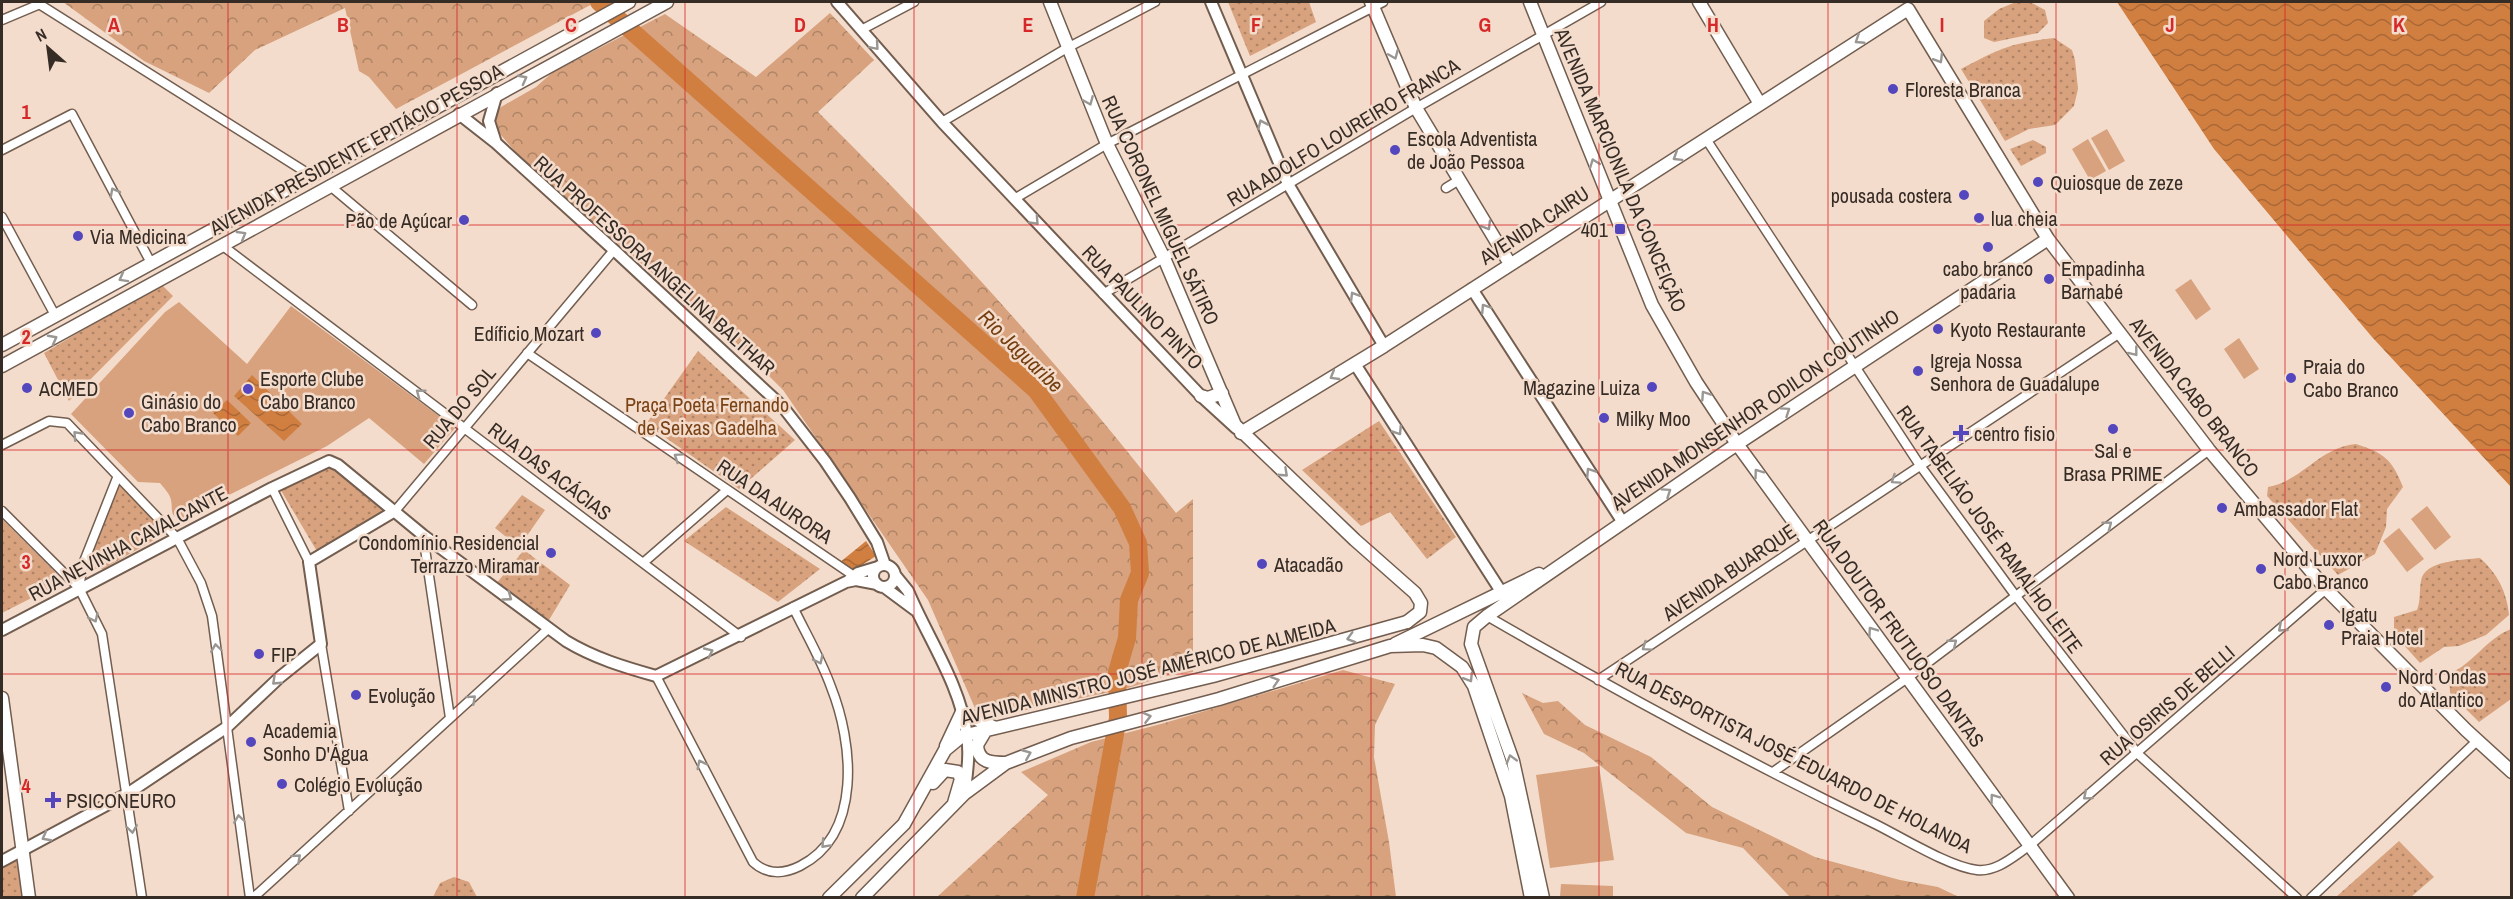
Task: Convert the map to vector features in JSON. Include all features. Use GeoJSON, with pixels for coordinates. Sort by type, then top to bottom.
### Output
{"type":"FeatureCollection","features":[{"type":"Feature","properties":{"kind":"main road","name":"AVENIDA PRESIDENTE EPITÁCIO PESSOA"},"geometry":{"type":"LineString","coordinates":[[2,345],[579,27],[629,2]]}},
{"type":"Feature","properties":{"kind":"main road","name":"AVENIDA PRESIDENTE EPITÁCIO PESSOA"},"geometry":{"type":"LineString","coordinates":[[2,366],[223,246],[496,93],[667,2]]}},
{"type":"Feature","properties":{"kind":"main road","name":"RUA CORONEL MIGUEL SÁTIRO"},"geometry":{"type":"LineString","coordinates":[[1050,2],[1107,144],[1164,258],[1241,433]]}},
{"type":"Feature","properties":{"kind":"main road","name":"AVENIDA MARCIONILA DA CONCEIÇÃO"},"geometry":{"type":"LineString","coordinates":[[1530,2],[1652,305],[1696,382],[1737,444]]}},
{"type":"Feature","properties":{"kind":"main road"},"geometry":{"type":"LineString","coordinates":[[1699,2],[1760,104]]}},
{"type":"Feature","properties":{"kind":"main road"},"geometry":{"type":"LineString","coordinates":[[1376,3],[1416,108],[1510,264]]}},
{"type":"Feature","properties":{"kind":"main road","name":"AVENIDA CAIRU"},"geometry":{"type":"LineString","coordinates":[[1241,433],[1384,346],[1706,139],[1906,5]]}},
{"type":"Feature","properties":{"kind":"main road","name":"AVENIDA CABO BRANCO"},"geometry":{"type":"LineString","coordinates":[[1906,5],[2048,239],[2209,450],[2326,589],[2477,741],[2511,772]]}},
{"type":"Feature","properties":{"kind":"main road","name":"AVENIDA MONSENHOR ODILON COUTINHO"},"geometry":{"type":"LineString","coordinates":[[1487,616],[1622,521],[2048,239]]}},
{"type":"Feature","properties":{"kind":"main road"},"geometry":{"type":"LineString","coordinates":[[1201,396],[1208,398],[1222,393]]}},
{"type":"Feature","properties":{"kind":"main road","name":"RUA PAULINO PINTO"},"geometry":{"type":"LineString","coordinates":[[1241,433],[1415,593],[1421,603],[1420,612],[1407,622]]}},
{"type":"Feature","properties":{"kind":"main road","name":"RUA DOUTOR FRUTUOSO DANTAS"},"geometry":{"type":"LineString","coordinates":[[1737,444],[2029,846]]}},
{"type":"Feature","properties":{"kind":"main road"},"geometry":{"type":"LineString","coordinates":[[1390,646],[1567,560]]}},
{"type":"Feature","properties":{"kind":"main road"},"geometry":{"type":"LineString","coordinates":[[1487,616],[1474,627],[1471,644],[1513,761],[1543,897]]}},
{"type":"Feature","properties":{"kind":"main road","name":"AVENIDA MINISTRO JOSÉ AMÉRICO DE ALMEIDA"},"geometry":{"type":"LineString","coordinates":[[829,897],[892,838],[911,812],[945,750],[967,734],[1213,676],[1407,622]]}},
{"type":"Feature","properties":{"kind":"main road","name":"AVENIDA MINISTRO JOSÉ AMÉRICO DE ALMEIDA"},"geometry":{"type":"LineString","coordinates":[[862,897],[964,794],[1006,763],[1090,731],[1219,699],[1390,646],[1423,645],[1436,648],[1452,657],[1469,676],[1474,686],[1511,796],[1531,897]]}},
{"type":"Feature","properties":{"kind":"main road"},"geometry":{"type":"LineString","coordinates":[[2,698],[29,897]]}},
{"type":"Feature","properties":{"kind":"main road"},"geometry":{"type":"LineString","coordinates":[[945,750],[962,712],[990,729],[978,746],[980,756],[987,762],[1006,763]]}},
{"type":"Feature","properties":{"kind":"main road"},"geometry":{"type":"LineString","coordinates":[[911,812],[945,770],[955,770],[960,776],[954,804]]}},
{"type":"Feature","properties":{"kind":"main road"},"geometry":{"type":"LineString","coordinates":[[2029,846],[2068,897]]}},
{"type":"Feature","properties":{"kind":"street","name":"RUA PAULINO PINTO"},"geometry":{"type":"LineString","coordinates":[[837,2],[942,122],[1103,294],[1201,396],[1241,433]]}},
{"type":"Feature","properties":{"kind":"street"},"geometry":{"type":"LineString","coordinates":[[861,30],[914,2]]}},
{"type":"Feature","properties":{"kind":"street"},"geometry":{"type":"LineString","coordinates":[[942,122],[1067,48],[1155,2]]}},
{"type":"Feature","properties":{"kind":"street"},"geometry":{"type":"LineString","coordinates":[[1211,2],[1288,184],[1384,346]]}},
{"type":"Feature","properties":{"kind":"street","name":"RUA ADOLFO LOUREIRO FRANCA"},"geometry":{"type":"LineString","coordinates":[[1103,294],[1416,108],[1601,2]]}},
{"type":"Feature","properties":{"kind":"street"},"geometry":{"type":"LineString","coordinates":[[2,20],[38,3],[312,176]]}},
{"type":"Feature","properties":{"kind":"street"},"geometry":{"type":"LineString","coordinates":[[1014,199],[1107,144],[1376,3]]}},
{"type":"Feature","properties":{"kind":"street"},"geometry":{"type":"LineString","coordinates":[[496,93],[489,121],[496,143]]}},
{"type":"Feature","properties":{"kind":"street"},"geometry":{"type":"LineString","coordinates":[[2,150],[72,114],[151,263]]}},
{"type":"Feature","properties":{"kind":"street","name":"RUA PROFESSORA ANGELINA BALTHAR"},"geometry":{"type":"LineString","coordinates":[[459,114],[496,143],[783,407],[825,460],[850,498],[877,542],[882,566]]}},
{"type":"Feature","properties":{"kind":"street","name":"RUA TABELIÃO JOSÉ RAMALHO LEITE"},"geometry":{"type":"LineString","coordinates":[[1706,139],[1919,464],[2015,595],[2138,754],[2297,897]]}},
{"type":"Feature","properties":{"kind":"street"},"geometry":{"type":"LineString","coordinates":[[1446,188],[1459,180]]}},
{"type":"Feature","properties":{"kind":"street"},"geometry":{"type":"LineString","coordinates":[[329,185],[472,304]]}},
{"type":"Feature","properties":{"kind":"street"},"geometry":{"type":"LineString","coordinates":[[2,217],[56,317]]}},
{"type":"Feature","properties":{"kind":"street","name":"RUA DAS ACÁCIAS"},"geometry":{"type":"LineString","coordinates":[[223,246],[741,637]]}},
{"type":"Feature","properties":{"kind":"street","name":"RUA DO SOL"},"geometry":{"type":"LineString","coordinates":[[309,562],[395,511],[614,250]]}},
{"type":"Feature","properties":{"kind":"street"},"geometry":{"type":"LineString","coordinates":[[1472,289],[1622,521]]}},
{"type":"Feature","properties":{"kind":"street","name":"AVENIDA BUARQUE"},"geometry":{"type":"LineString","coordinates":[[1598,680],[1919,464],[2120,333]]}},
{"type":"Feature","properties":{"kind":"street","name":"RUA DA AURORA"},"geometry":{"type":"LineString","coordinates":[[527,354],[727,490],[852,579]]}},
{"type":"Feature","properties":{"kind":"street"},"geometry":{"type":"LineString","coordinates":[[1355,364],[1502,592]]}},
{"type":"Feature","properties":{"kind":"street"},"geometry":{"type":"LineString","coordinates":[[2,445],[42,424],[57,420],[67,423],[117,478],[177,538],[207,596],[251,897]]}},
{"type":"Feature","properties":{"kind":"street"},"geometry":{"type":"LineString","coordinates":[[1773,772],[1906,679],[2209,450]]}},
{"type":"Feature","properties":{"kind":"street","name":"RUA NEVINHA CAVALCANTE"},"geometry":{"type":"LineString","coordinates":[[2,630],[272,488],[329,461],[395,511]]}},
{"type":"Feature","properties":{"kind":"street"},"geometry":{"type":"LineString","coordinates":[[79,588],[83,564],[117,478]]}},
{"type":"Feature","properties":{"kind":"street"},"geometry":{"type":"LineString","coordinates":[[272,488],[309,562],[349,811]]}},
{"type":"Feature","properties":{"kind":"street"},"geometry":{"type":"LineString","coordinates":[[643,563],[727,490]]}},
{"type":"Feature","properties":{"kind":"street"},"geometry":{"type":"LineString","coordinates":[[2,511],[79,588],[102,634],[142,897]]}},
{"type":"Feature","properties":{"kind":"street"},"geometry":{"type":"LineString","coordinates":[[395,511],[423,535],[584,652],[656,676],[741,637],[852,579],[882,566],[892,568],[906,587],[962,712],[969,759],[964,794]]}},
{"type":"Feature","properties":{"kind":"street"},"geometry":{"type":"LineString","coordinates":[[423,535],[450,718]]}},
{"type":"Feature","properties":{"kind":"street"},"geometry":{"type":"LineString","coordinates":[[880,585],[874,573],[882,566]]}},
{"type":"Feature","properties":{"kind":"street"},"geometry":{"type":"LineString","coordinates":[[880,585],[893,582],[895,575]]}},
{"type":"Feature","properties":{"kind":"street"},"geometry":{"type":"LineString","coordinates":[[852,579],[880,585],[915,610]]}},
{"type":"Feature","properties":{"kind":"street","name":"RUA OSIRIS DE BELLI"},"geometry":{"type":"LineString","coordinates":[[2029,846],[2326,589]]}},
{"type":"Feature","properties":{"kind":"street"},"geometry":{"type":"LineString","coordinates":[[656,676],[753,862],[772,872],[790,870],[803,865],[830,840],[840,822],[846,800],[847,777],[844,729],[838,707],[827,677],[793,608]]}},
{"type":"Feature","properties":{"kind":"street","name":"RUA DESPORTISTA JOSÉ EDUARDO DE HOLANDA"},"geometry":{"type":"LineString","coordinates":[[1487,616],[1598,680],[1773,772],[1968,868],[1988,870],[2029,846]]}},
{"type":"Feature","properties":{"kind":"street"},"geometry":{"type":"LineString","coordinates":[[251,897],[349,811],[549,628]]}},
{"type":"Feature","properties":{"kind":"street"},"geometry":{"type":"LineString","coordinates":[[2,861],[127,794],[227,727],[280,677],[321,644]]}},
{"type":"Feature","properties":{"kind":"street"},"geometry":{"type":"LineString","coordinates":[[2311,897],[2477,741]]}},
{"type":"Feature","properties":{"kind":"green space"},"geometry":{"type":"Polygon","coordinates":[[[63,2],[596,2],[396,109],[369,77],[359,71],[345,8],[255,50],[209,93],[144,61],[63,2]]]}},
{"type":"Feature","properties":{"kind":"green space"},"geometry":{"type":"Polygon","coordinates":[[[1228,2],[1309,2],[1316,22],[1250,56],[1228,2]]]}},
{"type":"Feature","properties":{"kind":"green space"},"geometry":{"type":"Polygon","coordinates":[[[2016,2],[2030,2],[2045,10],[2048,23],[2038,33],[1994,42],[1984,38],[1984,21],[1999,9],[2016,2]]]}},
{"type":"Feature","properties":{"kind":"green space"},"geometry":{"type":"Polygon","coordinates":[[[830,13],[874,60],[818,112],[1004,306],[1092,408],[1176,513],[1193,499],[1193,672],[1166,676],[1128,688],[1003,715],[977,713],[928,600],[783,390],[756,363],[567,199],[513,149],[495,128],[494,116],[501,107],[536,87],[553,72],[665,14],[756,77],[830,13]]]}},
{"type":"Feature","properties":{"kind":"green space"},"geometry":{"type":"Polygon","coordinates":[[[2054,38],[2072,50],[2075,60],[2078,89],[2074,106],[2055,125],[2029,129],[2005,141],[1961,69],[2005,48],[2054,38]]]}},
{"type":"Feature","properties":{"kind":"green space"},"geometry":{"type":"Polygon","coordinates":[[[2107,129],[2125,161],[2109,170],[2091,138],[2107,129]]]}},
{"type":"Feature","properties":{"kind":"green space"},"geometry":{"type":"Polygon","coordinates":[[[2088,139],[2106,171],[2090,180],[2072,149],[2088,139]]]}},
{"type":"Feature","properties":{"kind":"green space"},"geometry":{"type":"Polygon","coordinates":[[[2033,140],[2046,147],[2046,153],[2021,166],[2010,149],[2033,140]]]}},
{"type":"Feature","properties":{"kind":"green space"},"geometry":{"type":"Polygon","coordinates":[[[2191,279],[2211,309],[2196,320],[2175,290],[2191,279]]]}},
{"type":"Feature","properties":{"kind":"green space"},"geometry":{"type":"Polygon","coordinates":[[[161,284],[173,296],[69,401],[44,353],[161,284]]]}},
{"type":"Feature","properties":{"kind":"green space","name":"Esporte Clube Cabo Branco"},"geometry":{"type":"Polygon","coordinates":[[[179,302],[247,364],[291,306],[455,428],[424,464],[369,418],[327,446],[181,519],[177,518],[172,512],[171,500],[160,483],[138,482],[71,414],[165,312],[179,302]]]}},
{"type":"Feature","properties":{"kind":"green space"},"geometry":{"type":"Polygon","coordinates":[[[2239,338],[2259,369],[2244,379],[2224,349],[2239,338]]]}},
{"type":"Feature","properties":{"kind":"green space","name":"Praça Poeta Fernando de Seixas Gadelha"},"geometry":{"type":"Polygon","coordinates":[[[698,351],[795,440],[739,489],[646,424],[698,351]]]}},
{"type":"Feature","properties":{"kind":"green space"},"geometry":{"type":"Polygon","coordinates":[[[1379,421],[1456,537],[1427,559],[1390,512],[1361,526],[1302,470],[1379,421]]]}},
{"type":"Feature","properties":{"kind":"green space"},"geometry":{"type":"Polygon","coordinates":[[[2356,444],[2386,458],[2403,487],[2387,509],[2386,527],[2375,554],[2338,575],[2267,496],[2268,487],[2292,478],[2331,451],[2356,444]]]}},
{"type":"Feature","properties":{"kind":"green space"},"geometry":{"type":"Polygon","coordinates":[[[326,463],[386,512],[318,553],[279,487],[326,463]]]}},
{"type":"Feature","properties":{"kind":"green space"},"geometry":{"type":"Polygon","coordinates":[[[118,483],[168,532],[103,569],[85,569],[118,483]]]}},
{"type":"Feature","properties":{"kind":"green space"},"geometry":{"type":"Polygon","coordinates":[[[522,495],[545,510],[519,547],[495,528],[522,495]]]}},
{"type":"Feature","properties":{"kind":"green space"},"geometry":{"type":"Polygon","coordinates":[[[2427,506],[2451,537],[2435,550],[2411,519],[2427,506]]]}},
{"type":"Feature","properties":{"kind":"green space"},"geometry":{"type":"Polygon","coordinates":[[[726,507],[820,569],[778,602],[684,541],[726,507]]]}},
{"type":"Feature","properties":{"kind":"green space"},"geometry":{"type":"Polygon","coordinates":[[[2,519],[55,572],[53,587],[2,613],[2,519]]]}},
{"type":"Feature","properties":{"kind":"green space"},"geometry":{"type":"Polygon","coordinates":[[[2399,528],[2424,559],[2407,572],[2383,541],[2399,528]]]}},
{"type":"Feature","properties":{"kind":"green space"},"geometry":{"type":"Polygon","coordinates":[[[524,550],[570,585],[549,620],[495,585],[524,550]]]}},
{"type":"Feature","properties":{"kind":"green space"},"geometry":{"type":"Polygon","coordinates":[[[2480,558],[2500,584],[2506,598],[2509,615],[2486,635],[2459,646],[2444,647],[2420,663],[2394,634],[2394,617],[2417,610],[2421,581],[2429,569],[2445,562],[2480,558]]]}},
{"type":"Feature","properties":{"kind":"green space"},"geometry":{"type":"Polygon","coordinates":[[[2511,629],[2511,699],[2479,722],[2450,693],[2449,674],[2458,670],[2495,638],[2511,629]]]}},
{"type":"Feature","properties":{"kind":"green space"},"geometry":{"type":"Polygon","coordinates":[[[1343,670],[1395,684],[1375,725],[1374,757],[1396,897],[937,897],[1048,795],[1021,772],[1091,742],[1161,724],[1343,670]]]}},
{"type":"Feature","properties":{"kind":"green space"},"geometry":{"type":"Polygon","coordinates":[[[1522,693],[1543,703],[1558,701],[1585,725],[1651,757],[1712,807],[1815,857],[1900,880],[1938,887],[1959,897],[1790,897],[1743,848],[1686,833],[1584,753],[1544,734],[1522,693]]]}},
{"type":"Feature","properties":{"kind":"green space"},"geometry":{"type":"Polygon","coordinates":[[[1599,766],[1614,860],[1550,868],[1536,775],[1599,766]]]}},
{"type":"Feature","properties":{"kind":"green space"},"geometry":{"type":"Polygon","coordinates":[[[2399,841],[2434,877],[2411,897],[2336,897],[2399,841]]]}},
{"type":"Feature","properties":{"kind":"green space"},"geometry":{"type":"Polygon","coordinates":[[[18,856],[25,897],[2,898],[2,865],[18,856]]]}},
{"type":"Feature","properties":{"kind":"green space"},"geometry":{"type":"Polygon","coordinates":[[[454,877],[469,882],[477,897],[433,897],[440,883],[454,877]]]}},
{"type":"Feature","properties":{"kind":"green space"},"geometry":{"type":"Polygon","coordinates":[[[1561,884],[1613,886],[1613,897],[1560,897],[1561,884]]]}},
{"type":"Feature","properties":{"kind":"water"},"geometry":{"type":"Polygon","coordinates":[[[2117,2],[2511,2],[2511,487],[2372,337],[2214,149],[2117,2]]]}},
{"type":"Feature","properties":{"kind":"water"},"geometry":{"type":"Polygon","coordinates":[[[252,375],[302,424],[284,441],[234,396],[252,375]]]}},
{"type":"Feature","properties":{"kind":"water"},"geometry":{"type":"Polygon","coordinates":[[[227,400],[251,423],[238,436],[213,413],[227,400]]]}},
{"type":"Feature","properties":{"kind":"water"},"geometry":{"type":"Polygon","coordinates":[[[866,541],[876,556],[851,572],[839,563],[866,541]]]}},
{"type":"Feature","properties":{"kind":"waterway","name":"Rio Jaguaribe"},"geometry":{"type":"LineString","coordinates":[[599,2],[1036,390],[1122,508],[1138,543],[1140,573],[1129,600],[1127,638],[1117,672],[1118,718],[1085,898]]}},
{"type":"Feature","properties":{"kind":"place","name":"Floresta Branca"},"geometry":{"type":"Point","coordinates":[1893,89]}},
{"type":"Feature","properties":{"kind":"place","name":"Escola Adventista de João Pessoa"},"geometry":{"type":"Point","coordinates":[1395,150]}},
{"type":"Feature","properties":{"kind":"place","name":"Quiosque de zeze"},"geometry":{"type":"Point","coordinates":[2038,182]}},
{"type":"Feature","properties":{"kind":"place","name":"pousada costera"},"geometry":{"type":"Point","coordinates":[1964,195]}},
{"type":"Feature","properties":{"kind":"place","name":"lua cheia"},"geometry":{"type":"Point","coordinates":[1979,218]}},
{"type":"Feature","properties":{"kind":"place","name":"Pão de Açúcar"},"geometry":{"type":"Point","coordinates":[464,220]}},
{"type":"Feature","properties":{"kind":"place","name":"401"},"geometry":{"type":"Point","coordinates":[1620,229]}},
{"type":"Feature","properties":{"kind":"place","name":"Via Medicina"},"geometry":{"type":"Point","coordinates":[78,236]}},
{"type":"Feature","properties":{"kind":"place","name":"cabo branco padaria"},"geometry":{"type":"Point","coordinates":[1988,247]}},
{"type":"Feature","properties":{"kind":"place","name":"Empadinha Barnabé"},"geometry":{"type":"Point","coordinates":[2049,279]}},
{"type":"Feature","properties":{"kind":"place","name":"Kyoto Restaurante"},"geometry":{"type":"Point","coordinates":[1938,329]}},
{"type":"Feature","properties":{"kind":"place","name":"Edíficio Mozart"},"geometry":{"type":"Point","coordinates":[596,333]}},
{"type":"Feature","properties":{"kind":"place","name":"Igreja Nossa Senhora de Guadalupe"},"geometry":{"type":"Point","coordinates":[1918,371]}},
{"type":"Feature","properties":{"kind":"place","name":"Praia do Cabo Branco"},"geometry":{"type":"Point","coordinates":[2291,378]}},
{"type":"Feature","properties":{"kind":"place","name":"Magazine Luiza"},"geometry":{"type":"Point","coordinates":[1652,387]}},
{"type":"Feature","properties":{"kind":"place","name":"ACMED"},"geometry":{"type":"Point","coordinates":[27,388]}},
{"type":"Feature","properties":{"kind":"place","name":"Esporte Clube Cabo Branco"},"geometry":{"type":"Point","coordinates":[248,389]}},
{"type":"Feature","properties":{"kind":"place","name":"Ginásio do Cabo Branco"},"geometry":{"type":"Point","coordinates":[129,413]}},
{"type":"Feature","properties":{"kind":"place","name":"Milky Moo"},"geometry":{"type":"Point","coordinates":[1604,418]}},
{"type":"Feature","properties":{"kind":"place","name":"Sal e Brasa PRIME"},"geometry":{"type":"Point","coordinates":[2113,429]}},
{"type":"Feature","properties":{"kind":"place","name":"centro fisio"},"geometry":{"type":"Point","coordinates":[1961,433]}},
{"type":"Feature","properties":{"kind":"place","name":"Ambassador Flat"},"geometry":{"type":"Point","coordinates":[2222,508]}},
{"type":"Feature","properties":{"kind":"place","name":"Condomínio Residencial Terrazzo Miramar"},"geometry":{"type":"Point","coordinates":[551,553]}},
{"type":"Feature","properties":{"kind":"place","name":"Atacadão"},"geometry":{"type":"Point","coordinates":[1262,564]}},
{"type":"Feature","properties":{"kind":"place","name":"Nord Luxxor Cabo Branco"},"geometry":{"type":"Point","coordinates":[2261,569]}},
{"type":"Feature","properties":{"kind":"place","name":"Igatu Praia Hotel"},"geometry":{"type":"Point","coordinates":[2329,625]}},
{"type":"Feature","properties":{"kind":"place","name":"FIP"},"geometry":{"type":"Point","coordinates":[259,654]}},
{"type":"Feature","properties":{"kind":"place","name":"Nord Ondas do Atlantico"},"geometry":{"type":"Point","coordinates":[2386,687]}},
{"type":"Feature","properties":{"kind":"place","name":"Evolução"},"geometry":{"type":"Point","coordinates":[356,695]}},
{"type":"Feature","properties":{"kind":"place","name":"Academia Sonho D'Água"},"geometry":{"type":"Point","coordinates":[251,742]}},
{"type":"Feature","properties":{"kind":"place","name":"Colégio Evolução"},"geometry":{"type":"Point","coordinates":[282,784]}},
{"type":"Feature","properties":{"kind":"place","name":"PSICONEURO"},"geometry":{"type":"Point","coordinates":[53,800]}}]}
